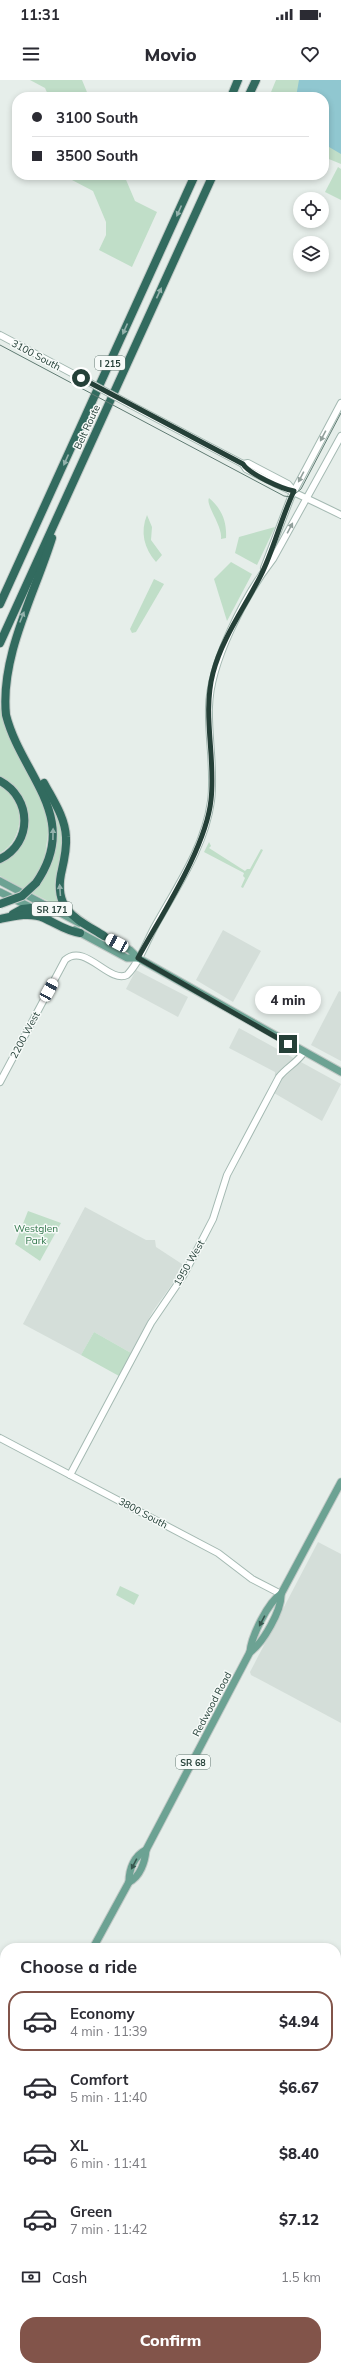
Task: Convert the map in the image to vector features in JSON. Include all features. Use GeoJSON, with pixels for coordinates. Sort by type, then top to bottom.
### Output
{"type":"FeatureCollection","features":[{"type":"Feature","properties":{"kind":"highway"},"geometry":{"type":"LineString","coordinates":[[233,92],[238,80]]}},
{"type":"Feature","properties":{"kind":"highway"},"geometry":{"type":"LineString","coordinates":[[250,92],[256,80]]}},
{"type":"Feature","properties":{"kind":"highway","name":"Belt Route"},"geometry":{"type":"LineString","coordinates":[[0,604],[193,180]]}},
{"type":"Feature","properties":{"kind":"highway","name":"Belt Route"},"geometry":{"type":"LineString","coordinates":[[0,643],[210,180]]}},
{"type":"Feature","properties":{"kind":"highway"},"geometry":{"type":"LineString","coordinates":[[0,904],[22,896],[36,883],[50,857],[52,822],[47,801],[13,734],[6,716],[3,693],[5,667],[10,646],[45,558],[61,507]]}},
{"type":"Feature","properties":{"kind":"highway"},"geometry":{"type":"LineString","coordinates":[[0,591],[25,550]]}},
{"type":"Feature","properties":{"kind":"highway"},"geometry":{"type":"LineString","coordinates":[[5,667],[6,696],[11,719],[64,823],[66,844],[59,885],[62,901],[72,916],[104,936]]}},
{"type":"Feature","properties":{"kind":"highway"},"geometry":{"type":"LineString","coordinates":[[0,781],[9,787],[18,797],[25,817],[23,832],[19,841],[10,852],[0,859]]}},
{"type":"Feature","properties":{"kind":"highway"},"geometry":{"type":"LineString","coordinates":[[1,919],[22,909],[31,908]]}},
{"type":"Feature","properties":{"kind":"highway"},"geometry":{"type":"LineString","coordinates":[[1,919],[22,915],[38,916],[71,932],[80,933]]}},
{"type":"Feature","properties":{"kind":"main road","name":"SR 171"},"geometry":{"type":"LineString","coordinates":[[0,881],[130,950],[138,958],[341,1072]]}},
{"type":"Feature","properties":{"kind":"main road","name":"SR 171"},"geometry":{"type":"LineString","coordinates":[[0,892],[127,958],[138,958]]}},
{"type":"Feature","properties":{"kind":"main road","name":"Redwood Road"},"geometry":{"type":"LineString","coordinates":[[96,1943],[129,1882],[135,1880],[145,1860],[146,1850],[250,1652],[259,1646],[281,1603],[281,1594],[341,1482]]}},
{"type":"Feature","properties":{"kind":"street","name":"3100 South"},"geometry":{"type":"LineString","coordinates":[[0,335],[243,464],[246,468],[279,486],[294,491],[341,515]]}},
{"type":"Feature","properties":{"kind":"street"},"geometry":{"type":"LineString","coordinates":[[138,958],[196,851],[205,828],[212,784],[209,708],[211,682],[222,650],[262,574],[294,491],[341,403]]}},
{"type":"Feature","properties":{"kind":"street"},"geometry":{"type":"LineString","coordinates":[[262,574],[273,559],[341,436]]}},
{"type":"Feature","properties":{"kind":"street","name":"2200 West"},"geometry":{"type":"LineString","coordinates":[[0,1082],[67,959],[73,956],[82,956],[124,977],[129,974],[138,958]]}},
{"type":"Feature","properties":{"kind":"street","name":"1950 West"},"geometry":{"type":"LineString","coordinates":[[70,1475],[151,1323],[183,1276],[198,1248],[213,1219],[227,1175],[279,1077],[286,1069],[297,1062],[304,1052]]}},
{"type":"Feature","properties":{"kind":"street","name":"3800 South"},"geometry":{"type":"LineString","coordinates":[[0,1438],[218,1553],[252,1579],[281,1594]]}},
{"type":"Feature","properties":{"kind":"shaded area"},"geometry":{"type":"Polygon","coordinates":[[[223,930],[261,951],[233,1002],[196,980],[223,930]]]}},
{"type":"Feature","properties":{"kind":"shaded area"},"geometry":{"type":"Polygon","coordinates":[[[136,970],[188,997],[178,1017],[126,989],[136,970]]]}},
{"type":"Feature","properties":{"kind":"shaded area"},"geometry":{"type":"Polygon","coordinates":[[[339,991],[341,992],[341,1061],[311,1045],[339,991]]]}},
{"type":"Feature","properties":{"kind":"shaded area"},"geometry":{"type":"Polygon","coordinates":[[[239,1028],[341,1084],[322,1121],[274,1093],[275,1072],[229,1048],[239,1028]]]}},
{"type":"Feature","properties":{"kind":"shaded area"},"geometry":{"type":"Polygon","coordinates":[[[85,1207],[146,1240],[155,1240],[156,1247],[185,1266],[153,1311],[131,1353],[94,1332],[81,1355],[23,1324],[85,1207]]]}},
{"type":"Feature","properties":{"kind":"shaded area"},"geometry":{"type":"Polygon","coordinates":[[[318,1542],[341,1554],[341,1723],[251,1675],[250,1672],[318,1542]]]}},
{"type":"Feature","properties":{"kind":"green space"},"geometry":{"type":"Polygon","coordinates":[[[30,80],[82,80],[87,92],[47,92],[45,88],[30,80]]]}},
{"type":"Feature","properties":{"kind":"green space"},"geometry":{"type":"Polygon","coordinates":[[[276,80],[341,80],[341,164],[329,159],[329,92],[271,92],[276,80]]]}},
{"type":"Feature","properties":{"kind":"green space"},"geometry":{"type":"Polygon","coordinates":[[[338,167],[341,169],[341,200],[329,194],[329,192],[325,192],[338,167]]]}},
{"type":"Feature","properties":{"kind":"green space"},"geometry":{"type":"Polygon","coordinates":[[[72,180],[126,180],[135,201],[157,212],[132,267],[99,250],[106,235],[106,222],[93,191],[72,180]]]}},
{"type":"Feature","properties":{"kind":"green space"},"geometry":{"type":"Polygon","coordinates":[[[209,498],[214,502],[223,516],[226,527],[226,538],[221,539],[219,528],[209,506],[209,498]]]}},
{"type":"Feature","properties":{"kind":"green space"},"geometry":{"type":"Polygon","coordinates":[[[147,515],[152,527],[151,540],[162,555],[156,562],[144,540],[144,528],[147,515]]]}},
{"type":"Feature","properties":{"kind":"green space"},"geometry":{"type":"Polygon","coordinates":[[[275,527],[257,565],[235,553],[239,537],[275,527]]]}},
{"type":"Feature","properties":{"kind":"green space"},"geometry":{"type":"Polygon","coordinates":[[[231,562],[252,574],[227,621],[214,579],[231,562]]]}},
{"type":"Feature","properties":{"kind":"green space"},"geometry":{"type":"Polygon","coordinates":[[[154,579],[164,584],[136,632],[132,633],[130,629],[154,579]]]}},
{"type":"Feature","properties":{"kind":"green space"},"geometry":{"type":"Polygon","coordinates":[[[0,705],[3,720],[15,750],[47,811],[48,833],[45,856],[38,874],[24,889],[0,876],[0,862],[16,851],[27,820],[24,800],[13,785],[0,777],[0,705]]]}},
{"type":"Feature","properties":{"kind":"green space"},"geometry":{"type":"Polygon","coordinates":[[[0,785],[9,791],[15,799],[20,819],[14,839],[8,847],[0,853],[0,785]]]}},
{"type":"Feature","properties":{"kind":"green space"},"geometry":{"type":"Polygon","coordinates":[[[47,793],[58,814],[62,827],[63,837],[58,887],[60,907],[32,893],[48,868],[53,845],[47,793]]]}},
{"type":"Feature","properties":{"kind":"green space"},"geometry":{"type":"Polygon","coordinates":[[[209,842],[211,846],[209,848],[245,871],[250,869],[261,849],[263,850],[243,888],[241,887],[245,878],[243,876],[244,873],[204,852],[209,842]]]}},
{"type":"Feature","properties":{"kind":"green space","name":"Westglen Park"},"geometry":{"type":"Polygon","coordinates":[[[28,1211],[61,1223],[40,1261],[15,1244],[28,1211]]]}},
{"type":"Feature","properties":{"kind":"green space"},"geometry":{"type":"Polygon","coordinates":[[[94,1332],[131,1353],[119,1376],[81,1355],[94,1332]]]}},
{"type":"Feature","properties":{"kind":"green space"},"geometry":{"type":"Polygon","coordinates":[[[120,1586],[139,1595],[134,1605],[116,1595],[120,1586]]]}},
{"type":"Feature","properties":{"kind":"water"},"geometry":{"type":"Polygon","coordinates":[[[299,80],[341,80],[341,154],[329,147],[329,92],[297,92],[299,80]]]}},
{"type":"Feature","properties":{"kind":"tram line"},"geometry":{"type":"LineString","coordinates":[[0,345],[284,496],[291,497],[301,489],[341,413]]}},
{"type":"Feature","properties":{"kind":"route"},"geometry":{"type":"LineString","coordinates":[[81,378],[243,464],[250,471],[285,489],[294,491],[282,518],[262,574],[218,659],[211,682],[209,708],[212,784],[208,820],[203,835],[196,851],[138,958],[288,1044]]}}]}
